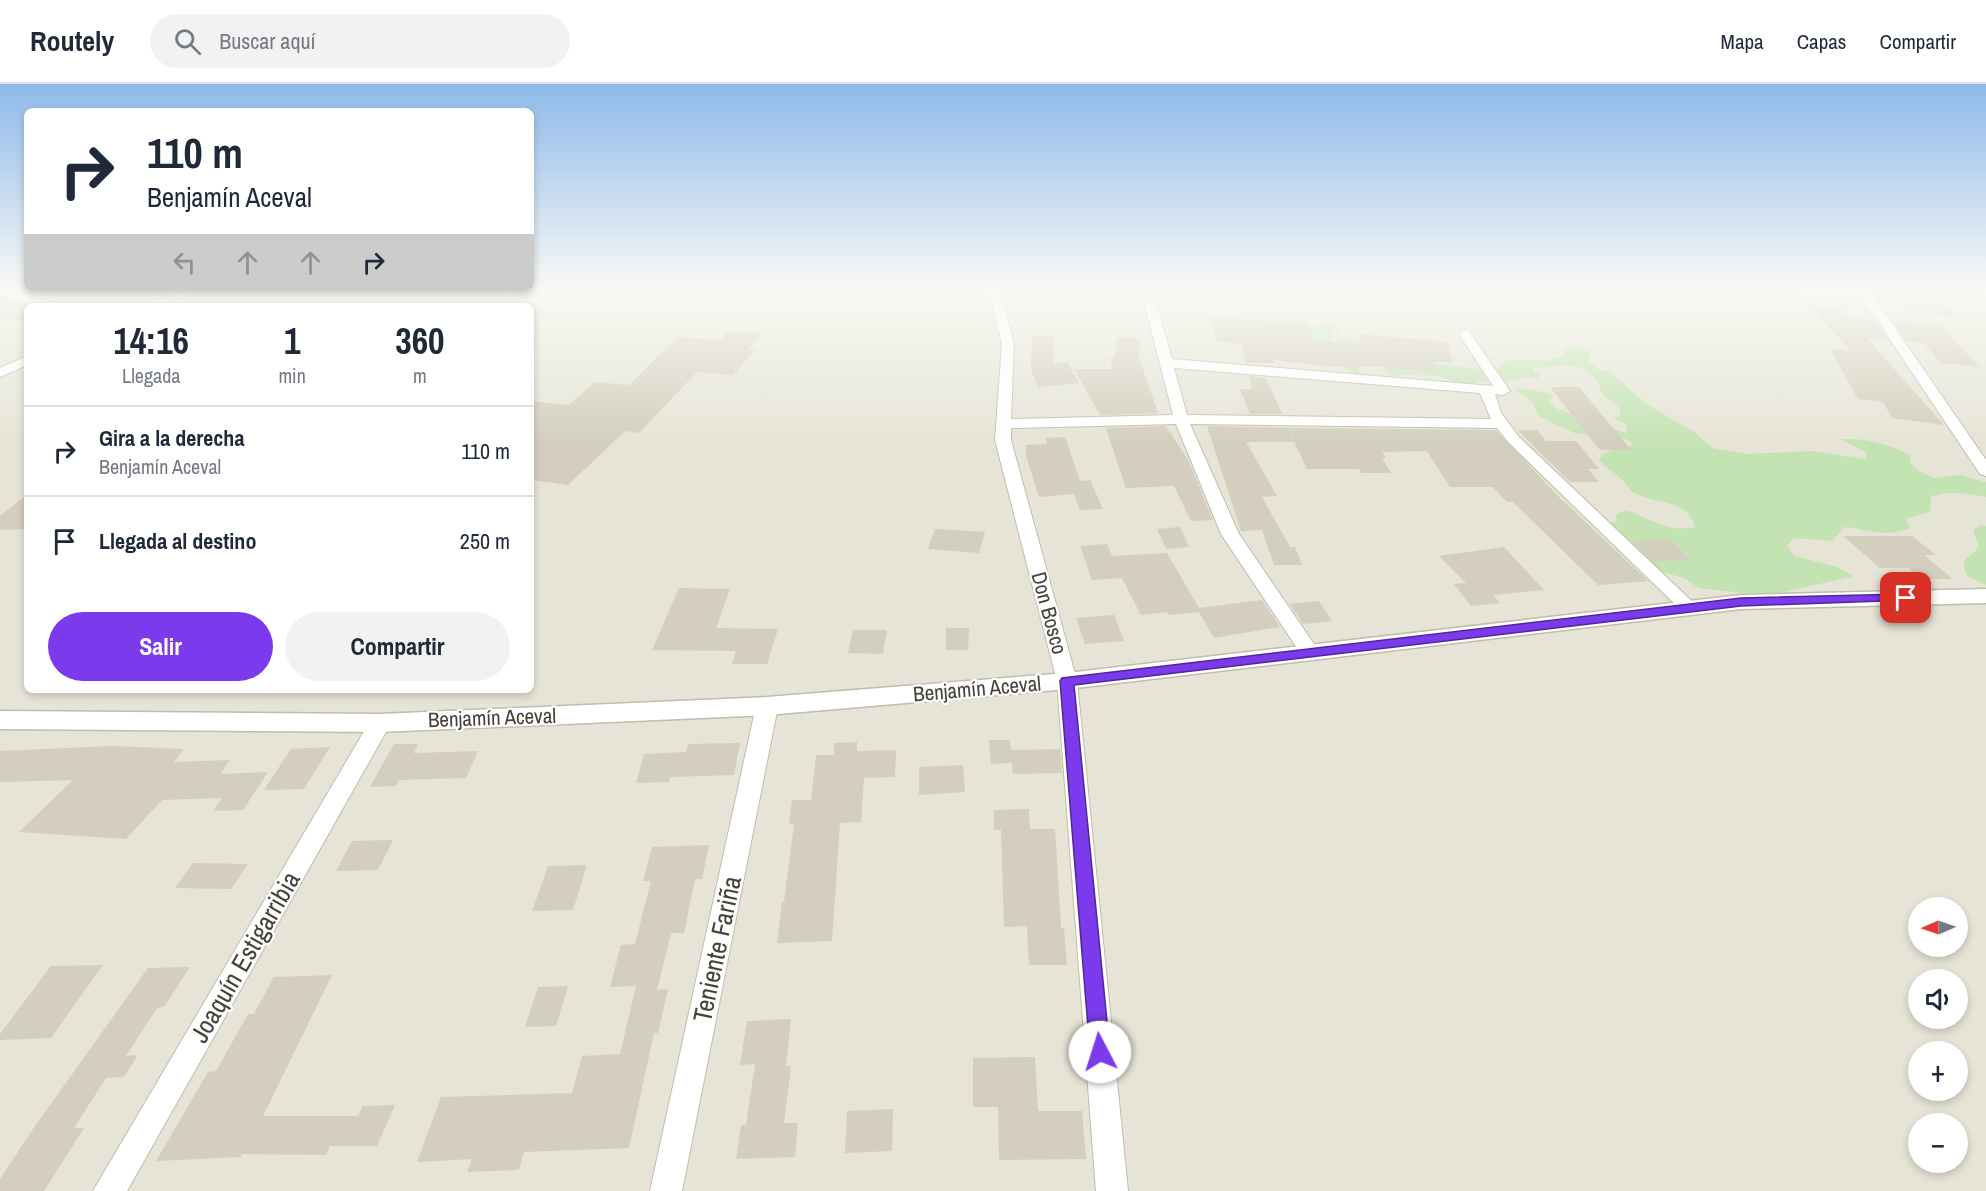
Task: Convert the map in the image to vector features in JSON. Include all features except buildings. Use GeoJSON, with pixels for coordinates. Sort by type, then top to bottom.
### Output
{"type":"FeatureCollection","features":[{"type":"Feature","properties":{"kind":"street","name":"Don Bosco"},"geometry":{"type":"LineString","coordinates":[[1007,341],[1003,440],[1067,681],[1112,1191]]}},
{"type":"Feature","properties":{"kind":"street"},"geometry":{"type":"LineString","coordinates":[[1160,341],[1181,419],[1230,534],[1310,654]]}},
{"type":"Feature","properties":{"kind":"street"},"geometry":{"type":"LineString","coordinates":[[1166,363],[1503,391],[1470,341]]}},
{"type":"Feature","properties":{"kind":"street"},"geometry":{"type":"LineString","coordinates":[[1900,341],[1986,471]]}},
{"type":"Feature","properties":{"kind":"street"},"geometry":{"type":"LineString","coordinates":[[0,373],[24,361]]}},
{"type":"Feature","properties":{"kind":"street"},"geometry":{"type":"LineString","coordinates":[[1486,390],[1494,414],[1514,440],[1690,608]]}},
{"type":"Feature","properties":{"kind":"street"},"geometry":{"type":"LineString","coordinates":[[1005,424],[1181,419],[1502,424]]}},
{"type":"Feature","properties":{"kind":"street","name":"Benjamín Aceval"},"geometry":{"type":"LineString","coordinates":[[0,720],[380,723],[767,706],[1067,681],[1741,602],[1986,596]]}},
{"type":"Feature","properties":{"kind":"street","name":"Teniente Fariña"},"geometry":{"type":"LineString","coordinates":[[666,1191],[767,706]]}},
{"type":"Feature","properties":{"kind":"street","name":"Joaquín Estigarribia"},"geometry":{"type":"LineString","coordinates":[[109,1191],[380,723]]}},
{"type":"Feature","properties":{"kind":"shaded area"},"geometry":{"type":"Polygon","coordinates":[[[0,341],[24,341],[24,693],[534,693],[534,341],[1986,341],[1986,1191],[0,1191],[0,341]]]}},
{"type":"Feature","properties":{"kind":"green space"},"geometry":{"type":"Polygon","coordinates":[[[1325,341],[1356,341],[1435,361],[1437,364],[1493,371],[1508,360],[1557,358],[1564,355],[1567,347],[1572,346],[1590,352],[1588,360],[1597,369],[1610,371],[1646,404],[1694,432],[1712,448],[1747,454],[1811,451],[1865,459],[1867,453],[1841,439],[1868,441],[1886,445],[1910,455],[1910,462],[1918,470],[1933,478],[1961,475],[1986,482],[1986,497],[1945,493],[1931,497],[1930,512],[1906,519],[1910,528],[1885,533],[1845,527],[1832,541],[1794,538],[1787,546],[1795,556],[1837,567],[1854,576],[1780,593],[1741,593],[1699,588],[1684,578],[1659,571],[1602,523],[1617,522],[1616,514],[1627,510],[1668,527],[1695,527],[1684,510],[1633,492],[1599,460],[1602,454],[1633,445],[1632,442],[1622,438],[1574,433],[1539,416],[1531,400],[1515,390],[1519,388],[1549,393],[1553,396],[1550,402],[1555,408],[1626,433],[1627,425],[1615,419],[1620,414],[1620,408],[1603,395],[1596,378],[1586,372],[1589,370],[1566,365],[1535,368],[1533,370],[1541,376],[1539,378],[1526,377],[1510,381],[1496,380],[1461,384],[1442,377],[1407,374],[1396,376],[1383,371],[1387,364],[1359,363],[1359,373],[1352,374],[1345,368],[1360,347],[1359,344],[1335,344],[1325,341]]]}},
{"type":"Feature","properties":{"kind":"green space"},"geometry":{"type":"Polygon","coordinates":[[[1981,525],[1986,526],[1986,585],[1967,576],[1964,565],[1966,559],[1979,547],[1973,530],[1981,525]]]}},
{"type":"Feature","properties":{"kind":"route"},"geometry":{"type":"LineString","coordinates":[[1100,1052],[1067,681],[1741,602],[1906,598]]}}]}
